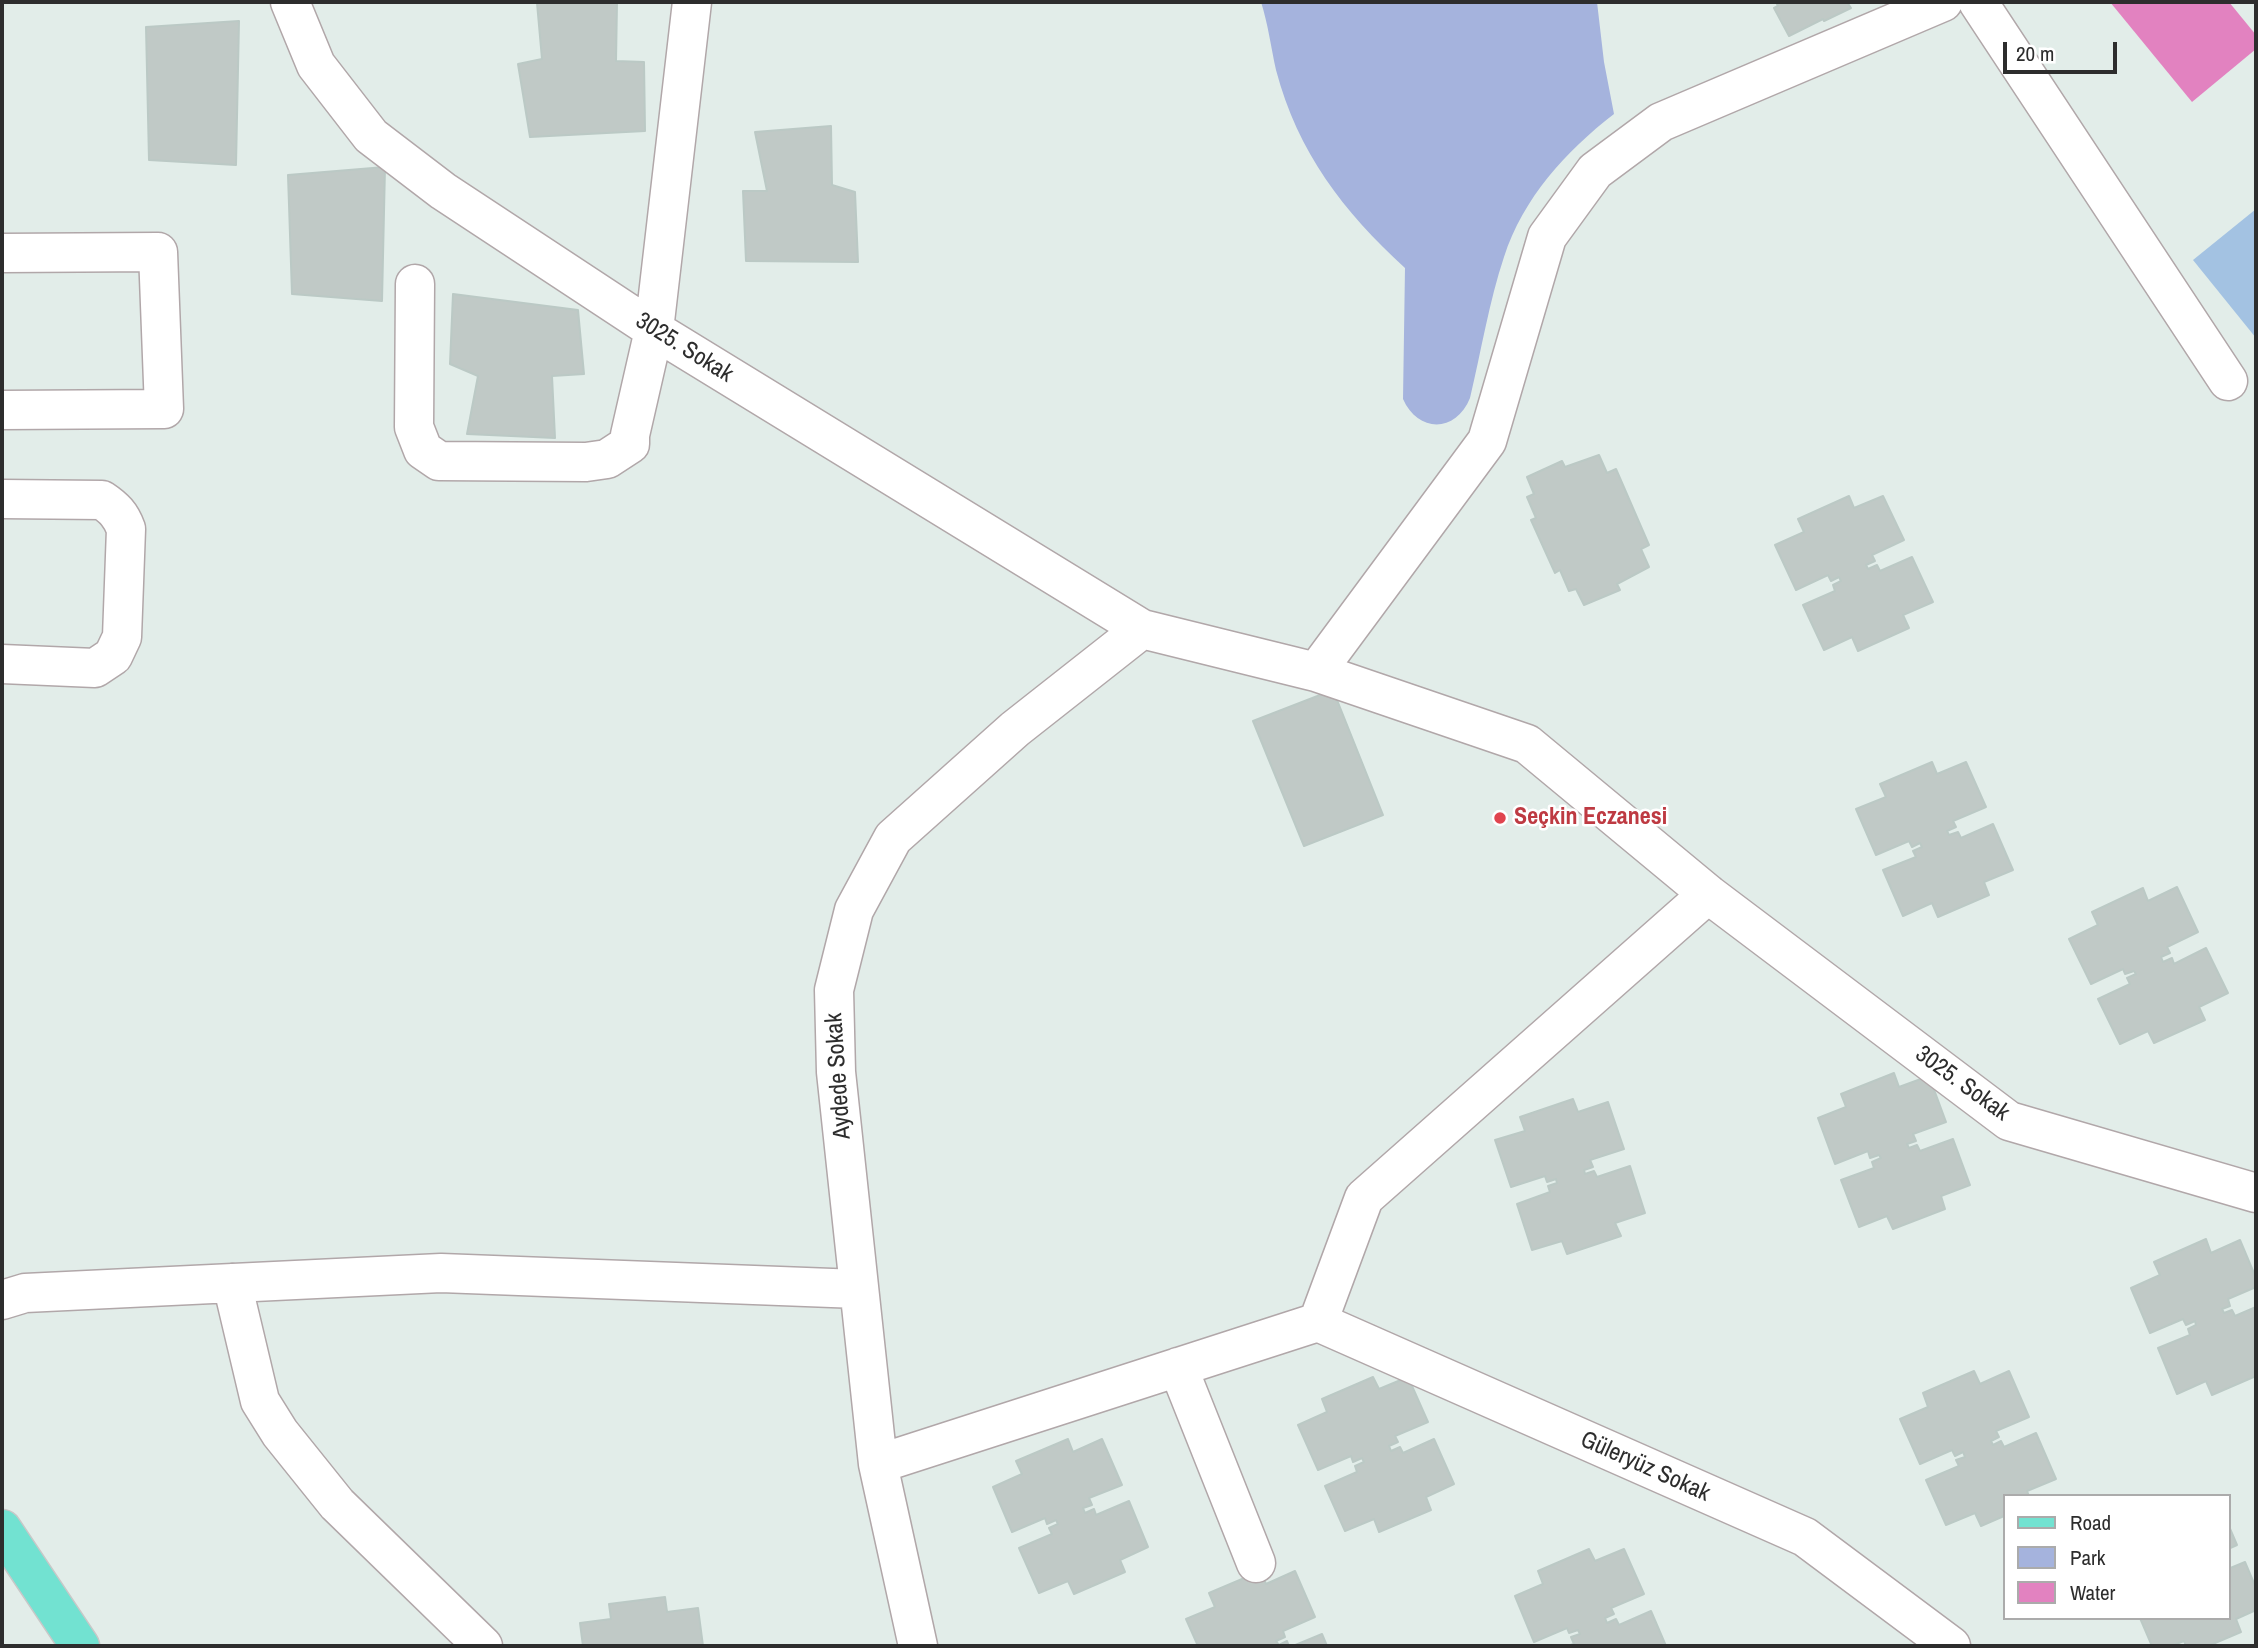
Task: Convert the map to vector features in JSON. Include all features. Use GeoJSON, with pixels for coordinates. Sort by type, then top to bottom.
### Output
{"type":"FeatureCollection","features":[{"type":"Feature","properties":{"kind":"main road"},"geometry":{"type":"LineString","coordinates":[[2,1529],[79,1646]]}},
{"type":"Feature","properties":{"kind":"street","name":"3025. Sokak"},"geometry":{"type":"LineString","coordinates":[[293,2],[316,65],[371,136],[443,191],[654,330],[1142,629],[1317,672],[1527,744],[1708,894],[2009,1121],[2256,1193]]}},
{"type":"Feature","properties":{"kind":"street"},"geometry":{"type":"LineString","coordinates":[[415,284],[414,427],[423,450],[439,461],[586,462],[607,459],[630,444],[629,435],[654,330],[692,2]]}},
{"type":"Feature","properties":{"kind":"street"},"geometry":{"type":"LineString","coordinates":[[1317,672],[1488,441],[1547,237],[1595,171],[1661,122],[1943,2]]}},
{"type":"Feature","properties":{"kind":"street"},"geometry":{"type":"LineString","coordinates":[[1978,2],[2228,381]]}},
{"type":"Feature","properties":{"kind":"street"},"geometry":{"type":"LineString","coordinates":[[2,253],[158,252],[164,409],[2,410]]}},
{"type":"Feature","properties":{"kind":"street"},"geometry":{"type":"LineString","coordinates":[[2,499],[102,500],[114,508],[126,529],[122,637],[113,656],[95,668],[2,664]]}},
{"type":"Feature","properties":{"kind":"street","name":"Aydede Sokak"},"geometry":{"type":"LineString","coordinates":[[918,1646],[878,1464],[836,1072],[834,990],[854,910],[893,838],[1014,729],[1142,629]]}},
{"type":"Feature","properties":{"kind":"street"},"geometry":{"type":"LineString","coordinates":[[878,1464],[1318,1322],[1364,1198],[1708,894]]}},
{"type":"Feature","properties":{"kind":"street"},"geometry":{"type":"LineString","coordinates":[[2,1300],[25,1293],[441,1273],[858,1289]]}},
{"type":"Feature","properties":{"kind":"street"},"geometry":{"type":"LineString","coordinates":[[232,1283],[260,1401],[280,1433],[337,1504],[483,1646]]}},
{"type":"Feature","properties":{"kind":"street","name":"Güleryüz Sokak"},"geometry":{"type":"LineString","coordinates":[[1318,1322],[1805,1537],[1951,1646]]}},
{"type":"Feature","properties":{"kind":"street"},"geometry":{"type":"LineString","coordinates":[[1178,1367],[1256,1563]]}},
{"type":"Feature","properties":{"kind":"green space"},"geometry":{"type":"Polygon","coordinates":[[[1261,2],[1597,2],[1614,114],[1563,160],[1522,215],[1499,274],[1470,398],[1456,418],[1447,423],[1427,423],[1410,410],[1403,399],[1405,268],[1362,225],[1325,179],[1310,154],[1285,100],[1261,2]]]}},
{"type":"Feature","properties":{"kind":"shaded area"},"geometry":{"type":"Polygon","coordinates":[[[2256,209],[2256,338],[2193,260],[2256,209]]]}},
{"type":"Feature","properties":{"kind":"water"},"geometry":{"type":"Polygon","coordinates":[[[2110,2],[2229,2],[2256,35],[2256,49],[2192,102],[2110,2]]]}},
{"type":"Feature","properties":{"kind":"building"},"geometry":{"type":"Polygon","coordinates":[[[617,2],[616,61],[644,62],[645,131],[530,137],[518,64],[542,59],[537,3],[617,2]]]}},
{"type":"Feature","properties":{"kind":"building"},"geometry":{"type":"Polygon","coordinates":[[[1776,2],[1847,2],[1851,8],[1789,36],[1774,8],[1778,6],[1776,2]]]}},
{"type":"Feature","properties":{"kind":"building"},"geometry":{"type":"Polygon","coordinates":[[[239,21],[236,165],[149,160],[146,27],[239,21]]]}},
{"type":"Feature","properties":{"kind":"building"},"geometry":{"type":"Polygon","coordinates":[[[831,126],[832,185],[855,192],[858,262],[746,261],[743,191],[767,191],[755,132],[831,126]]]}},
{"type":"Feature","properties":{"kind":"building"},"geometry":{"type":"Polygon","coordinates":[[[385,167],[382,301],[292,294],[288,175],[385,167]]]}},
{"type":"Feature","properties":{"kind":"building"},"geometry":{"type":"Polygon","coordinates":[[[453,294],[578,310],[584,374],[552,376],[555,438],[467,434],[478,376],[450,364],[453,294]]]}},
{"type":"Feature","properties":{"kind":"building"},"geometry":{"type":"Polygon","coordinates":[[[1599,455],[1607,473],[1616,469],[1649,545],[1641,549],[1649,567],[1617,584],[1620,590],[1584,605],[1576,589],[1569,591],[1560,570],[1555,573],[1531,520],[1536,518],[1527,497],[1534,494],[1527,477],[1562,461],[1565,467],[1599,455]]]}},
{"type":"Feature","properties":{"kind":"building"},"geometry":{"type":"Polygon","coordinates":[[[1849,496],[1854,508],[1883,496],[1904,540],[1872,555],[1875,561],[1866,565],[1868,569],[1877,565],[1880,571],[1912,557],[1933,602],[1903,615],[1909,628],[1858,651],[1852,637],[1824,650],[1803,605],[1835,591],[1833,585],[1841,581],[1839,577],[1831,581],[1828,575],[1796,590],[1775,545],[1804,532],[1798,519],[1849,496]]]}},
{"type":"Feature","properties":{"kind":"building"},"geometry":{"type":"Polygon","coordinates":[[[1333,690],[1383,815],[1304,846],[1253,721],[1333,690]]]}},
{"type":"Feature","properties":{"kind":"building"},"geometry":{"type":"Polygon","coordinates":[[[1932,762],[1937,774],[1966,762],[1986,807],[1953,821],[1956,827],[1947,831],[1949,835],[1958,832],[1961,838],[1993,824],[2013,870],[1984,882],[1989,895],[1938,917],[1932,903],[1903,916],[1883,870],[1916,857],[1913,851],[1922,847],[1920,843],[1912,847],[1909,841],[1876,855],[1856,809],[1886,797],[1880,784],[1932,762]]]}},
{"type":"Feature","properties":{"kind":"building"},"geometry":{"type":"Polygon","coordinates":[[[2177,887],[2198,932],[2167,947],[2170,953],[2161,957],[2163,962],[2172,958],[2174,964],[2206,948],[2228,993],[2199,1007],[2205,1020],[2154,1043],[2148,1031],[2120,1044],[2098,999],[2130,984],[2127,978],[2136,974],[2134,971],[2125,974],[2123,969],[2091,984],[2069,939],[2098,925],[2092,912],[2143,888],[2148,901],[2177,887]]]}},
{"type":"Feature","properties":{"kind":"building"},"geometry":{"type":"Polygon","coordinates":[[[1894,1073],[1899,1087],[1929,1076],[1946,1122],[1913,1134],[1916,1141],[1907,1144],[1909,1148],[1917,1145],[1920,1151],[1953,1139],[1970,1185],[1941,1196],[1945,1209],[1893,1229],[1887,1216],[1859,1227],[1841,1180],[1874,1168],[1872,1162],[1881,1158],[1879,1155],[1870,1158],[1868,1151],[1835,1164],[1818,1118],[1846,1107],[1841,1094],[1894,1073]]]}},
{"type":"Feature","properties":{"kind":"building"},"geometry":{"type":"Polygon","coordinates":[[[1573,1099],[1578,1112],[1608,1102],[1624,1149],[1590,1160],[1593,1167],[1584,1170],[1585,1174],[1594,1171],[1597,1177],[1630,1166],[1645,1213],[1615,1223],[1621,1236],[1567,1254],[1562,1241],[1532,1250],[1517,1204],[1550,1192],[1548,1186],[1557,1183],[1556,1179],[1547,1182],[1545,1176],[1511,1187],[1495,1140],[1525,1131],[1520,1117],[1573,1099]]]}},
{"type":"Feature","properties":{"kind":"building"},"geometry":{"type":"Polygon","coordinates":[[[2206,1239],[2211,1253],[2240,1240],[2256,1278],[2256,1287],[2228,1299],[2230,1306],[2222,1309],[2224,1313],[2232,1310],[2235,1316],[2256,1307],[2256,1376],[2212,1395],[2206,1381],[2177,1394],[2158,1348],[2190,1335],[2188,1329],[2196,1325],[2195,1321],[2186,1325],[2183,1319],[2150,1333],[2131,1288],[2160,1275],[2154,1262],[2206,1239]]]}},
{"type":"Feature","properties":{"kind":"building"},"geometry":{"type":"Polygon","coordinates":[[[1974,1371],[1980,1384],[2009,1371],[2029,1417],[1996,1431],[1999,1437],[1991,1441],[1993,1445],[2001,1441],[2004,1447],[2036,1433],[2056,1479],[2027,1491],[2028,1494],[2002,1494],[2002,1517],[1981,1526],[1975,1513],[1946,1525],[1926,1480],[1959,1466],[1956,1460],[1965,1457],[1963,1452],[1955,1456],[1952,1450],[1920,1464],[1900,1419],[1928,1407],[1923,1393],[1974,1371]]]}},
{"type":"Feature","properties":{"kind":"building"},"geometry":{"type":"Polygon","coordinates":[[[1373,1377],[1379,1389],[1408,1377],[1428,1422],[1395,1436],[1398,1442],[1389,1446],[1391,1451],[1400,1447],[1403,1453],[1434,1439],[1454,1484],[1426,1497],[1431,1510],[1379,1532],[1374,1519],[1345,1531],[1325,1486],[1357,1472],[1355,1466],[1364,1462],[1362,1458],[1353,1462],[1351,1456],[1318,1470],[1298,1425],[1327,1412],[1322,1399],[1373,1377]]]}},
{"type":"Feature","properties":{"kind":"building"},"geometry":{"type":"Polygon","coordinates":[[[1068,1439],[1073,1452],[1102,1439],[1122,1485],[1089,1498],[1092,1505],[1083,1508],[1085,1513],[1094,1509],[1096,1515],[1129,1501],[1148,1547],[1120,1560],[1125,1572],[1074,1594],[1068,1581],[1039,1593],[1019,1548],[1052,1534],[1049,1528],[1058,1524],[1056,1520],[1047,1524],[1045,1518],[1012,1532],[993,1487],[1022,1474],[1016,1461],[1068,1439]]]}},
{"type":"Feature","properties":{"kind":"building"},"geometry":{"type":"Polygon","coordinates":[[[2230,1529],[2237,1545],[2230,1548],[2230,1529]]]}},
{"type":"Feature","properties":{"kind":"building"},"geometry":{"type":"Polygon","coordinates":[[[1589,1549],[1595,1561],[1624,1549],[1644,1594],[1611,1608],[1614,1614],[1605,1618],[1607,1623],[1616,1619],[1619,1625],[1651,1611],[1666,1646],[1567,1646],[1574,1644],[1571,1637],[1580,1634],[1578,1630],[1569,1633],[1567,1628],[1534,1642],[1515,1596],[1543,1584],[1538,1571],[1589,1549]]]}},
{"type":"Feature","properties":{"kind":"building"},"geometry":{"type":"Polygon","coordinates":[[[2245,1562],[2256,1588],[2256,1610],[2236,1619],[2241,1632],[2208,1646],[2186,1646],[2184,1641],[2171,1646],[2152,1646],[2141,1620],[2230,1620],[2230,1568],[2245,1562]]]}},
{"type":"Feature","properties":{"kind":"building"},"geometry":{"type":"Polygon","coordinates":[[[1261,1571],[1266,1584],[1295,1571],[1315,1617],[1283,1631],[1285,1637],[1276,1641],[1279,1645],[1287,1641],[1289,1646],[1198,1646],[1186,1619],[1215,1607],[1209,1593],[1261,1571]]]}},
{"type":"Feature","properties":{"kind":"building"},"geometry":{"type":"Polygon","coordinates":[[[665,1597],[667,1612],[698,1608],[703,1646],[583,1646],[580,1623],[611,1619],[609,1604],[665,1597]]]}},
{"type":"Feature","properties":{"kind":"building"},"geometry":{"type":"Polygon","coordinates":[[[1322,1634],[1327,1646],[1293,1646],[1322,1634]]]}},
{"type":"Feature","properties":{"kind":"place","name":"Seçkin Eczanesi"},"geometry":{"type":"Point","coordinates":[1500,818]}}]}
